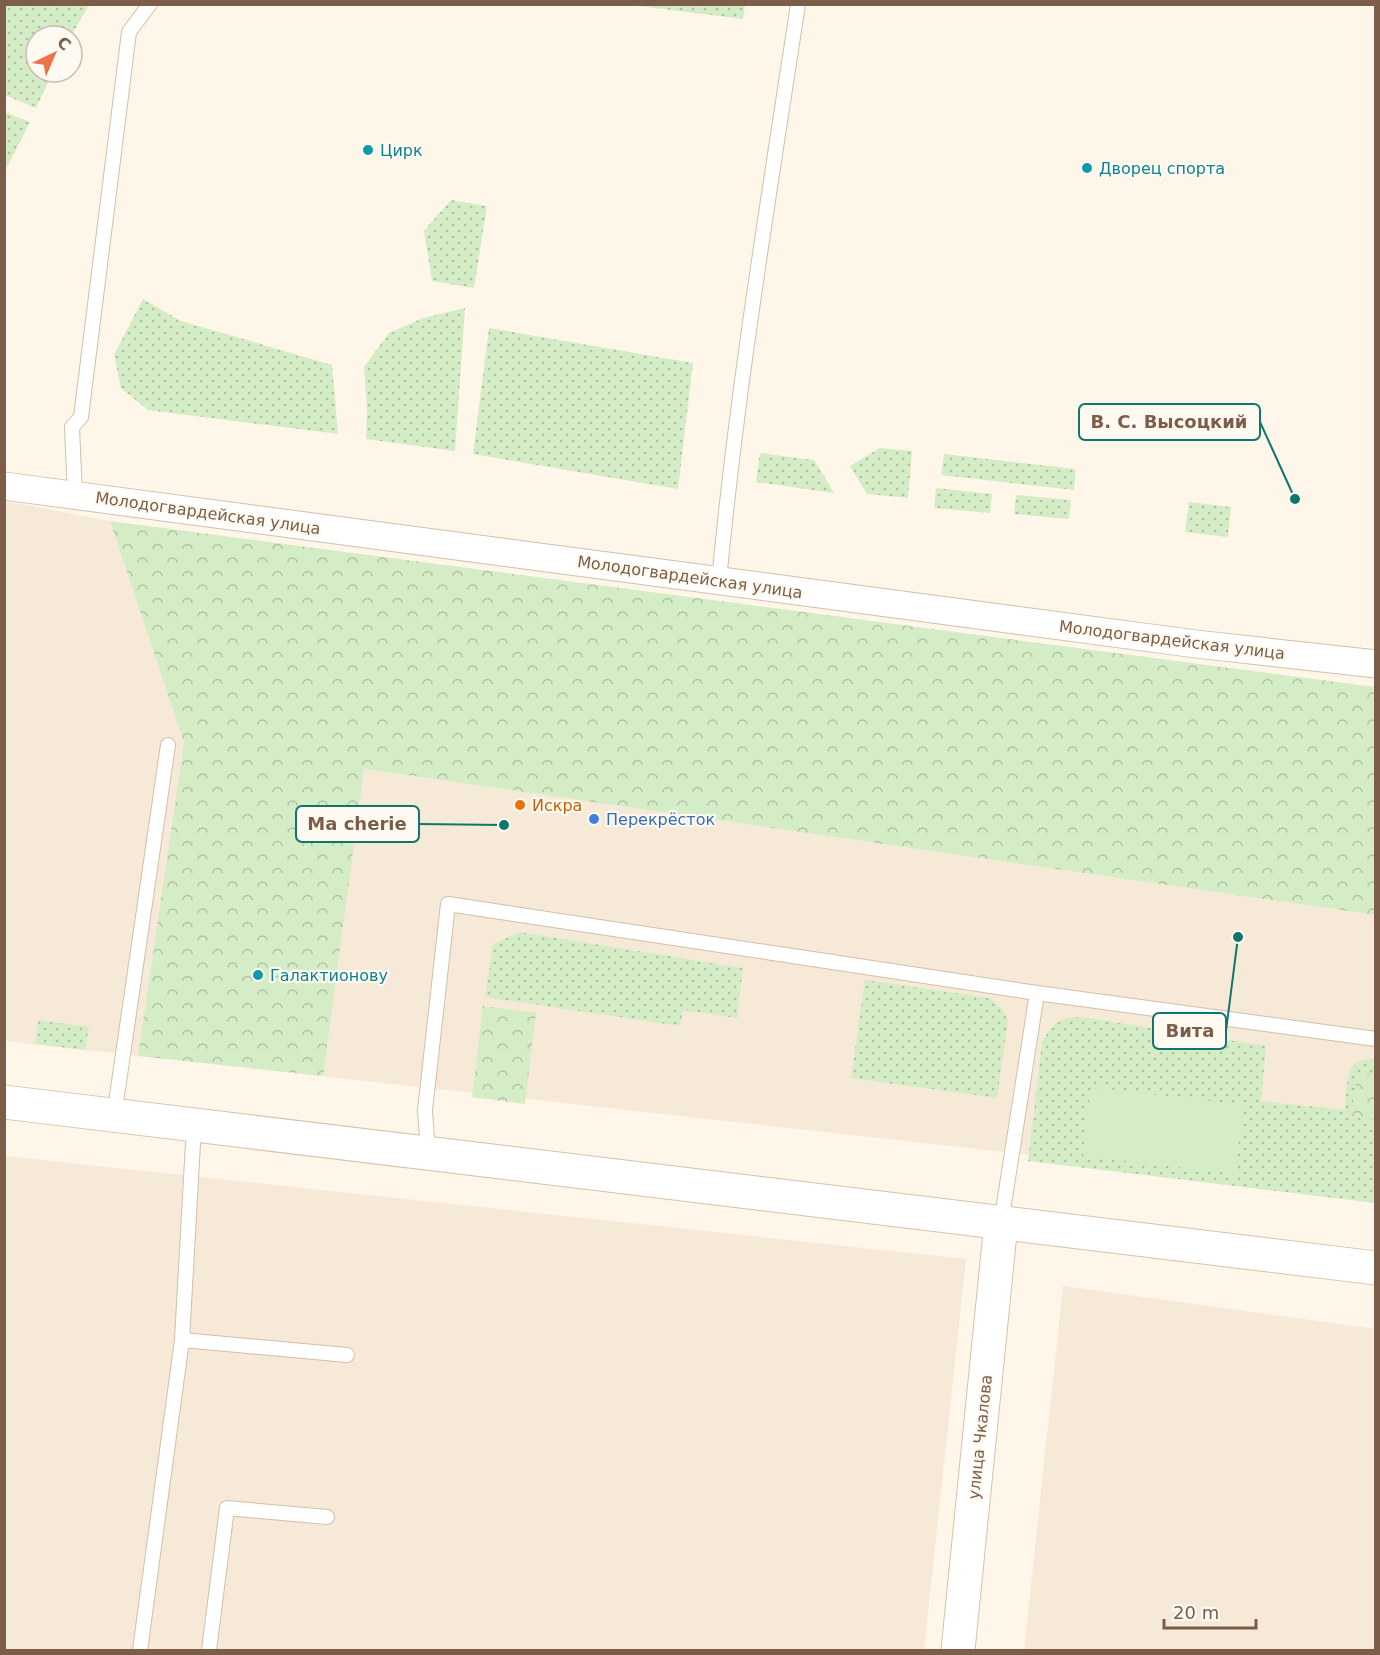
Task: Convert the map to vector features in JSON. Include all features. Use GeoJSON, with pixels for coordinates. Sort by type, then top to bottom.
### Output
{"type":"FeatureCollection","features":[{"type":"Feature","properties":{"kind":"street","name":"Молодогвардейская улица"},"geometry":{"type":"LineString","coordinates":[[4,486],[1196,644],[1376,664]]}},
{"type":"Feature","properties":{"kind":"street"},"geometry":{"type":"LineString","coordinates":[[4,1102],[1376,1268]]}},
{"type":"Feature","properties":{"kind":"street","name":"улица Чкалова"},"geometry":{"type":"LineString","coordinates":[[958,1650],[1001,1223]]}},
{"type":"Feature","properties":{"kind":"lane"},"geometry":{"type":"LineString","coordinates":[[75,495],[72,427],[81,417],[129,32],[150,4]]}},
{"type":"Feature","properties":{"kind":"lane"},"geometry":{"type":"LineString","coordinates":[[719,581],[725,515],[752,306],[798,4]]}},
{"type":"Feature","properties":{"kind":"lane"},"geometry":{"type":"LineString","coordinates":[[114,1116],[168,746]]}},
{"type":"Feature","properties":{"kind":"lane"},"geometry":{"type":"LineString","coordinates":[[428,1154],[424,1110],[448,904],[1037,993],[1376,1039]]}},
{"type":"Feature","properties":{"kind":"lane"},"geometry":{"type":"LineString","coordinates":[[1001,1223],[1037,993]]}},
{"type":"Feature","properties":{"kind":"lane"},"geometry":{"type":"LineString","coordinates":[[140,1650],[182,1340],[194,1125]]}},
{"type":"Feature","properties":{"kind":"lane"},"geometry":{"type":"LineString","coordinates":[[182,1340],[347,1355]]}},
{"type":"Feature","properties":{"kind":"lane"},"geometry":{"type":"LineString","coordinates":[[209,1650],[227,1508],[327,1517]]}},
{"type":"Feature","properties":{"kind":"shaded area"},"geometry":{"type":"Polygon","coordinates":[[[4,501],[110,521],[184,743],[1375,915],[1375,1193],[5,1041],[4,501]]]}},
{"type":"Feature","properties":{"kind":"shaded area"},"geometry":{"type":"Polygon","coordinates":[[[5,1156],[966,1259],[924,1650],[5,1650],[5,1156]]]}},
{"type":"Feature","properties":{"kind":"shaded area"},"geometry":{"type":"Polygon","coordinates":[[[1063,1286],[1375,1329],[1375,1650],[1024,1650],[1063,1286]]]}},
{"type":"Feature","properties":{"kind":"green space"},"geometry":{"type":"Polygon","coordinates":[[[4,5],[89,5],[78,24],[24,24],[24,84],[47,84],[36,108],[5,95],[4,5]]]}},
{"type":"Feature","properties":{"kind":"green space"},"geometry":{"type":"Polygon","coordinates":[[[631,5],[745,5],[743,19],[631,5]]]}},
{"type":"Feature","properties":{"kind":"green space"},"geometry":{"type":"Polygon","coordinates":[[[5,112],[30,122],[5,171],[5,112]]]}},
{"type":"Feature","properties":{"kind":"green space"},"geometry":{"type":"Polygon","coordinates":[[[451,200],[487,206],[474,288],[432,281],[424,231],[451,200]]]}},
{"type":"Feature","properties":{"kind":"green space"},"geometry":{"type":"Polygon","coordinates":[[[143,299],[181,321],[332,365],[338,434],[148,410],[121,388],[114,355],[143,299]]]}},
{"type":"Feature","properties":{"kind":"green space"},"geometry":{"type":"Polygon","coordinates":[[[465,308],[455,451],[366,439],[367,410],[364,367],[389,333],[423,318],[465,308]]]}},
{"type":"Feature","properties":{"kind":"green space"},"geometry":{"type":"Polygon","coordinates":[[[489,328],[693,363],[678,489],[473,454],[489,328]]]}},
{"type":"Feature","properties":{"kind":"green space"},"geometry":{"type":"Polygon","coordinates":[[[880,448],[912,451],[908,498],[867,494],[850,466],[880,448]]]}},
{"type":"Feature","properties":{"kind":"green space"},"geometry":{"type":"Polygon","coordinates":[[[760,453],[814,460],[834,493],[756,482],[760,453]]]}},
{"type":"Feature","properties":{"kind":"green space"},"geometry":{"type":"Polygon","coordinates":[[[944,454],[1076,469],[1074,490],[941,475],[944,454]]]}},
{"type":"Feature","properties":{"kind":"green space"},"geometry":{"type":"Polygon","coordinates":[[[936,488],[992,494],[990,513],[934,508],[936,488]]]}},
{"type":"Feature","properties":{"kind":"green space"},"geometry":{"type":"Polygon","coordinates":[[[1016,495],[1071,500],[1069,519],[1014,514],[1016,495]]]}},
{"type":"Feature","properties":{"kind":"green space"},"geometry":{"type":"Polygon","coordinates":[[[1189,502],[1231,507],[1228,537],[1185,532],[1189,502]]]}},
{"type":"Feature","properties":{"kind":"green space"},"geometry":{"type":"Polygon","coordinates":[[[110,521],[1375,687],[1375,915],[364,769],[323,1076],[138,1056],[184,743],[110,521]]]}},
{"type":"Feature","properties":{"kind":"green space"},"geometry":{"type":"Polygon","coordinates":[[[519,932],[743,968],[737,1018],[683,1010],[680,1026],[485,997],[493,944],[519,932]]]}},
{"type":"Feature","properties":{"kind":"green space"},"geometry":{"type":"Polygon","coordinates":[[[865,980],[990,998],[1001,1008],[1008,1020],[997,1098],[851,1078],[865,980]]]}},
{"type":"Feature","properties":{"kind":"green space"},"geometry":{"type":"Polygon","coordinates":[[[483,1006],[536,1013],[525,1104],[472,1097],[483,1006]]]}},
{"type":"Feature","properties":{"kind":"green space"},"geometry":{"type":"Polygon","coordinates":[[[1082,1017],[1266,1046],[1261,1101],[1345,1110],[1347,1082],[1352,1067],[1364,1060],[1375,1060],[1375,1203],[1028,1161],[1042,1042],[1050,1029],[1058,1022],[1068,1018],[1082,1017]]]}},
{"type":"Feature","properties":{"kind":"green space"},"geometry":{"type":"Polygon","coordinates":[[[38,1020],[89,1027],[85,1050],[35,1044],[38,1020]]]}},
{"type":"Feature","properties":{"kind":"green space"},"geometry":{"type":"Polygon","coordinates":[[[1357,1073],[1375,1075],[1375,1120],[1351,1117],[1357,1073]]]}},
{"type":"Feature","properties":{"kind":"green space"},"geometry":{"type":"Polygon","coordinates":[[[1091,1087],[1243,1105],[1235,1174],[1083,1156],[1091,1087]]]}},
{"type":"Feature","properties":{"kind":"place","name":"Цирк"},"geometry":{"type":"Point","coordinates":[368,150]}},
{"type":"Feature","properties":{"kind":"place","name":"Дворец спорта"},"geometry":{"type":"Point","coordinates":[1087,168]}},
{"type":"Feature","properties":{"kind":"place","name":"В. С. Высоцкий"},"geometry":{"type":"Point","coordinates":[1295,499]}},
{"type":"Feature","properties":{"kind":"place","name":"Искра"},"geometry":{"type":"Point","coordinates":[520,805]}},
{"type":"Feature","properties":{"kind":"place","name":"Перекрёсток"},"geometry":{"type":"Point","coordinates":[594,819]}},
{"type":"Feature","properties":{"kind":"place","name":"Ma cherie"},"geometry":{"type":"Point","coordinates":[504,825]}},
{"type":"Feature","properties":{"kind":"place","name":"Вита"},"geometry":{"type":"Point","coordinates":[1238,937]}},
{"type":"Feature","properties":{"kind":"place","name":"Галактионову"},"geometry":{"type":"Point","coordinates":[258,975]}}]}
